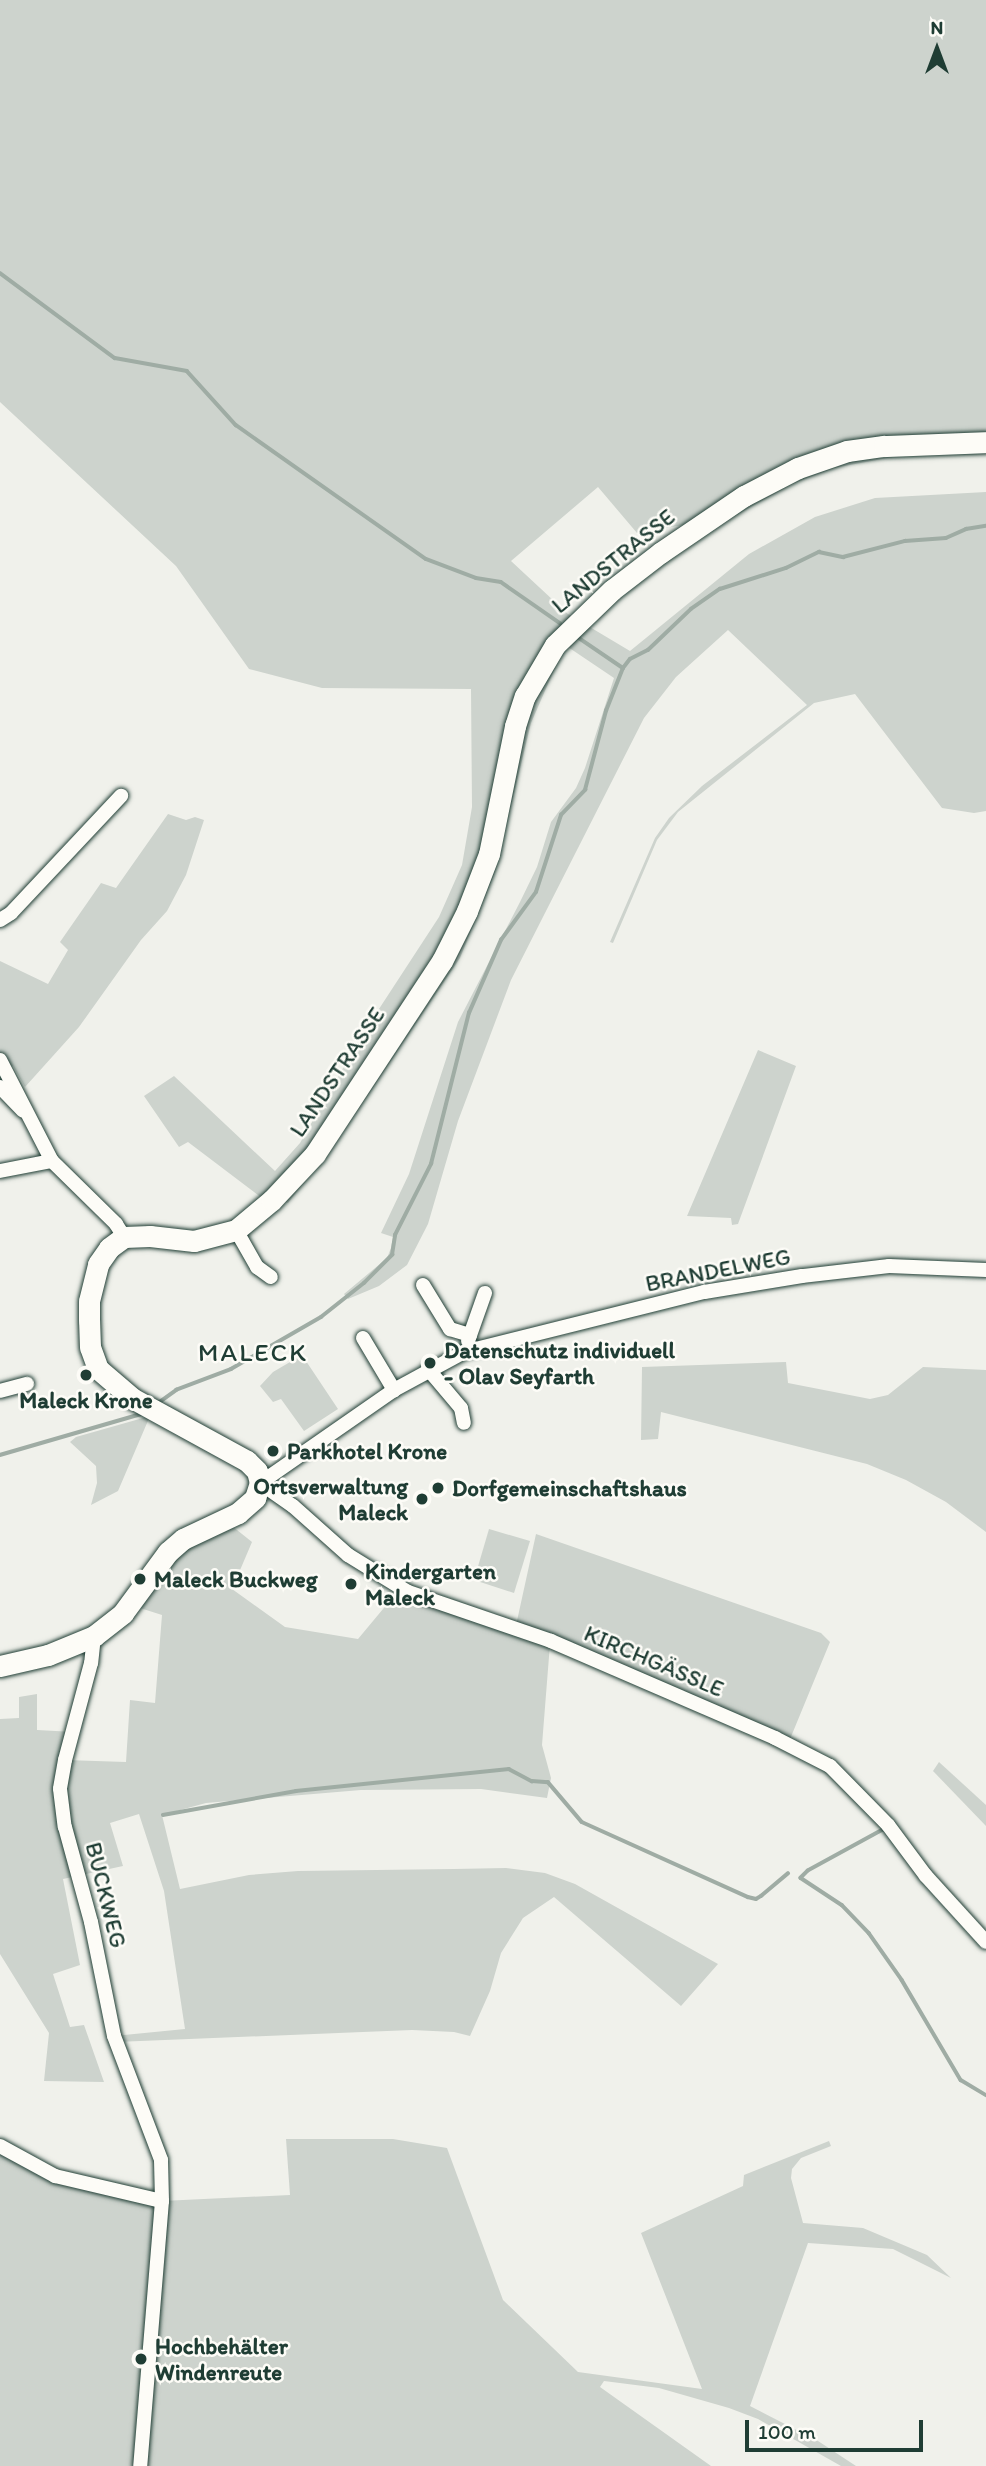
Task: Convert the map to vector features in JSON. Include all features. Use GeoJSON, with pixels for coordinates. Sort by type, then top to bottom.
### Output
{"type":"FeatureCollection","features":[{"type":"Feature","properties":{"kind":"street","name":"LANDSTRASSE"},"geometry":{"type":"LineString","coordinates":[[124,1237],[137,1235],[194,1241],[236,1230],[280,1192],[315,1154],[442,961],[467,911],[489,854],[515,726],[525,696],[539,669],[566,632],[612,590],[688,533],[744,496],[798,468],[847,451],[884,446],[986,442]]}},
{"type":"Feature","properties":{"kind":"street"},"geometry":{"type":"LineString","coordinates":[[0,920],[11,913],[121,796]]}},
{"type":"Feature","properties":{"kind":"street"},"geometry":{"type":"LineString","coordinates":[[0,1060],[52,1161],[116,1224],[124,1237],[104,1254],[89,1301],[90,1347],[99,1369],[132,1398],[232,1451],[257,1471],[260,1483],[250,1505],[183,1539],[169,1552],[123,1613],[94,1636],[48,1655],[0,1666]]}},
{"type":"Feature","properties":{"kind":"street"},"geometry":{"type":"LineString","coordinates":[[0,1087],[18,1110],[29,1114]]}},
{"type":"Feature","properties":{"kind":"street"},"geometry":{"type":"LineString","coordinates":[[0,1171],[52,1161]]}},
{"type":"Feature","properties":{"kind":"street"},"geometry":{"type":"LineString","coordinates":[[236,1230],[257,1267],[271,1277]]}},
{"type":"Feature","properties":{"kind":"street","name":"BRANDELWEG"},"geometry":{"type":"LineString","coordinates":[[260,1483],[394,1390],[428,1369],[464,1352],[704,1292],[802,1276],[890,1266],[986,1270]]}},
{"type":"Feature","properties":{"kind":"street"},"geometry":{"type":"LineString","coordinates":[[423,1285],[450,1329],[470,1335]]}},
{"type":"Feature","properties":{"kind":"street"},"geometry":{"type":"LineString","coordinates":[[464,1352],[485,1293]]}},
{"type":"Feature","properties":{"kind":"street"},"geometry":{"type":"LineString","coordinates":[[363,1338],[394,1390]]}},
{"type":"Feature","properties":{"kind":"street"},"geometry":{"type":"LineString","coordinates":[[428,1369],[461,1408],[464,1423]]}},
{"type":"Feature","properties":{"kind":"street"},"geometry":{"type":"LineString","coordinates":[[0,1391],[27,1384]]}},
{"type":"Feature","properties":{"kind":"street","name":"KIRCHGÄSSLE"},"geometry":{"type":"LineString","coordinates":[[260,1483],[293,1506],[348,1555],[408,1592],[551,1641],[775,1738],[830,1766],[888,1825],[926,1876],[986,1942]]}},
{"type":"Feature","properties":{"kind":"street","name":"BUCKWEG"},"geometry":{"type":"LineString","coordinates":[[94,1636],[91,1663],[60,1789],[65,1827],[91,1922],[114,2036],[161,2160],[162,2202],[140,2466]]}},
{"type":"Feature","properties":{"kind":"street"},"geometry":{"type":"LineString","coordinates":[[0,2146],[55,2176],[162,2202]]}},
{"type":"Feature","properties":{"kind":"shaded area"},"geometry":{"type":"Polygon","coordinates":[[[0,0],[986,0],[986,454],[898,456],[834,468],[792,484],[699,536],[689,524],[637,533],[598,487],[511,561],[568,614],[630,651],[749,554],[815,517],[875,498],[986,492],[986,811],[974,813],[942,808],[855,694],[814,703],[678,812],[657,840],[613,943],[610,942],[655,838],[669,818],[702,786],[807,705],[728,630],[676,677],[644,718],[511,980],[458,1121],[428,1224],[407,1265],[379,1286],[348,1299],[344,1294],[387,1258],[393,1237],[381,1233],[409,1174],[458,1022],[537,867],[551,822],[576,788],[614,678],[565,645],[531,723],[495,872],[460,958],[343,1132],[288,1203],[269,1196],[266,1201],[188,1142],[179,1147],[144,1096],[174,1076],[275,1171],[300,1143],[362,1035],[439,917],[462,865],[472,807],[471,689],[322,688],[249,669],[176,566],[0,402],[0,0]]]}},
{"type":"Feature","properties":{"kind":"shaded area"},"geometry":{"type":"Polygon","coordinates":[[[168,814],[186,820],[195,817],[204,820],[186,875],[167,911],[141,940],[79,1027],[25,1087],[13,1066],[0,1071],[0,961],[48,984],[68,950],[60,942],[101,883],[116,888],[168,814]]]}},
{"type":"Feature","properties":{"kind":"shaded area"},"geometry":{"type":"Polygon","coordinates":[[[758,1050],[796,1066],[738,1224],[732,1225],[731,1218],[687,1216],[758,1050]]]}},
{"type":"Feature","properties":{"kind":"shaded area"},"geometry":{"type":"Polygon","coordinates":[[[302,1355],[338,1409],[304,1431],[281,1399],[273,1402],[260,1386],[273,1372],[302,1355]]]}},
{"type":"Feature","properties":{"kind":"shaded area"},"geometry":{"type":"Polygon","coordinates":[[[786,1362],[788,1383],[870,1399],[888,1395],[923,1367],[986,1370],[986,1532],[946,1502],[906,1480],[867,1464],[661,1412],[658,1439],[641,1440],[642,1367],[786,1362]]]}},
{"type":"Feature","properties":{"kind":"shaded area"},"geometry":{"type":"Polygon","coordinates":[[[150,1416],[118,1491],[91,1505],[97,1483],[96,1466],[70,1442],[76,1437],[150,1416]]]}},
{"type":"Feature","properties":{"kind":"shaded area"},"geometry":{"type":"Polygon","coordinates":[[[232,1526],[252,1542],[232,1589],[285,1627],[358,1639],[398,1591],[515,1630],[536,1534],[821,1633],[830,1642],[788,1744],[550,1644],[542,1745],[551,1778],[547,1798],[481,1789],[361,1790],[206,1803],[162,1815],[180,1889],[249,1875],[298,1871],[506,1868],[545,1873],[575,1884],[718,1964],[681,2006],[554,1897],[523,1918],[501,1953],[490,1991],[470,2036],[454,2032],[412,2030],[116,2042],[114,2036],[185,2029],[164,1891],[139,1814],[110,1823],[123,1866],[63,1879],[80,1965],[53,1974],[70,2027],[84,2025],[104,2082],[44,2081],[49,2033],[0,1954],[0,1719],[19,1718],[19,1697],[37,1694],[37,1730],[74,1732],[65,1760],[126,1762],[130,1700],[155,1703],[162,1615],[140,1608],[172,1561],[186,1549],[232,1526]]]}},
{"type":"Feature","properties":{"kind":"shaded area"},"geometry":{"type":"Polygon","coordinates":[[[489,1529],[530,1541],[514,1593],[474,1580],[489,1529]]]}},
{"type":"Feature","properties":{"kind":"shaded area"},"geometry":{"type":"Polygon","coordinates":[[[939,1762],[986,1805],[986,1826],[933,1771],[939,1762]]]}},
{"type":"Feature","properties":{"kind":"shaded area"},"geometry":{"type":"Polygon","coordinates":[[[286,2139],[393,2139],[447,2148],[503,2300],[578,2372],[702,2389],[641,2233],[743,2186],[744,2175],[829,2141],[831,2146],[801,2158],[792,2169],[791,2178],[803,2223],[863,2228],[927,2255],[951,2278],[893,2249],[808,2243],[750,2406],[818,2441],[856,2466],[841,2466],[758,2419],[729,2408],[659,2388],[604,2381],[600,2387],[711,2466],[0,2466],[0,2146],[55,2176],[162,2201],[290,2195],[286,2139]]]}},
{"type":"Feature","properties":{"kind":"waterway"},"geometry":{"type":"LineString","coordinates":[[0,273],[115,358],[187,371],[236,425],[426,559],[476,578],[501,582],[560,623]]}},
{"type":"Feature","properties":{"kind":"waterway"},"geometry":{"type":"LineString","coordinates":[[157,1404],[176,1390],[231,1369],[321,1317],[364,1283],[392,1255],[395,1235],[431,1164],[469,1013],[501,940],[536,892],[561,815],[585,790],[606,711],[623,668],[630,659],[648,650],[691,609],[720,589],[786,568],[819,552],[843,557],[905,541],[946,538],[966,529],[986,526]]}},
{"type":"Feature","properties":{"kind":"waterway"},"geometry":{"type":"LineString","coordinates":[[576,636],[623,668]]}},
{"type":"Feature","properties":{"kind":"waterway"},"geometry":{"type":"LineString","coordinates":[[0,1455],[145,1413]]}},
{"type":"Feature","properties":{"kind":"waterway"},"geometry":{"type":"LineString","coordinates":[[163,1815],[296,1791],[509,1769],[532,1781],[548,1782],[582,1822],[748,1897],[756,1899],[788,1873]]}},
{"type":"Feature","properties":{"kind":"waterway"},"geometry":{"type":"LineString","coordinates":[[883,1830],[808,1871],[801,1878],[842,1905],[869,1933],[902,1980],[961,2080],[986,2095]]}},
{"type":"Feature","properties":{"kind":"place","name":"Datenschutz individuell - Olav Seyfarth"},"geometry":{"type":"Point","coordinates":[430,1363]}},
{"type":"Feature","properties":{"kind":"place","name":"Maleck Krone"},"geometry":{"type":"Point","coordinates":[86,1375]}},
{"type":"Feature","properties":{"kind":"place","name":"Parkhotel Krone"},"geometry":{"type":"Point","coordinates":[273,1451]}},
{"type":"Feature","properties":{"kind":"place","name":"Dorfgemeinschaftshaus"},"geometry":{"type":"Point","coordinates":[438,1488]}},
{"type":"Feature","properties":{"kind":"place","name":"Ortsverwaltung Maleck"},"geometry":{"type":"Point","coordinates":[422,1499]}},
{"type":"Feature","properties":{"kind":"place","name":"Maleck Buckweg"},"geometry":{"type":"Point","coordinates":[140,1579]}},
{"type":"Feature","properties":{"kind":"place","name":"Kindergarten Maleck"},"geometry":{"type":"Point","coordinates":[351,1584]}},
{"type":"Feature","properties":{"kind":"place","name":"Hochbehälter Windenreute"},"geometry":{"type":"Point","coordinates":[141,2359]}},
{"type":"Feature","properties":{"kind":"district","name":"MALECK"},"geometry":{"type":"Point","coordinates":[253,1353]}}]}
